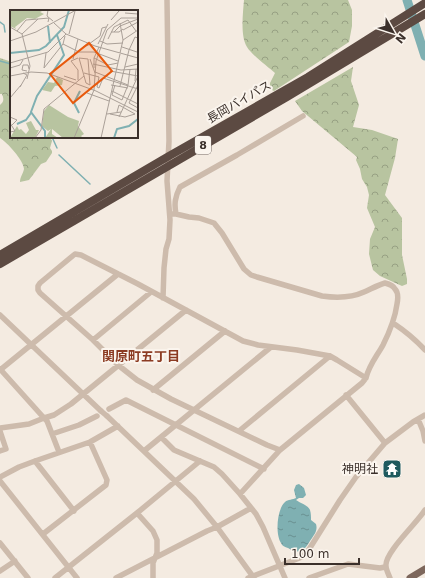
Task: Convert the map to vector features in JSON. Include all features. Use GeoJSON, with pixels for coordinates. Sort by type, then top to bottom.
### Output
{"type":"FeatureCollection","features":[{"type":"Feature","properties":{"kind":"highway","name":"長岡バイパス"},"geometry":{"type":"LineString","coordinates":[[0,255],[308,77],[402,18],[424,8]]}},
{"type":"Feature","properties":{"kind":"highway","name":"長岡バイパス"},"geometry":{"type":"LineString","coordinates":[[0,264],[406,26],[424,8]]}},
{"type":"Feature","properties":{"kind":"main road"},"geometry":{"type":"LineString","coordinates":[[413,577],[425,569]]}},
{"type":"Feature","properties":{"kind":"street"},"geometry":{"type":"LineString","coordinates":[[167,0],[169,156],[166,181],[173,214]]}},
{"type":"Feature","properties":{"kind":"street"},"geometry":{"type":"LineString","coordinates":[[163,298],[166,249],[176,195],[180,187],[237,156],[304,116]]}},
{"type":"Feature","properties":{"kind":"street"},"geometry":{"type":"LineString","coordinates":[[173,214],[214,223],[222,233],[244,269],[257,277],[322,296],[333,297],[355,295],[385,283],[392,285],[398,294],[393,323],[383,344],[368,369],[366,378],[362,383],[280,450],[240,494]]}},
{"type":"Feature","properties":{"kind":"street"},"geometry":{"type":"LineString","coordinates":[[280,450],[152,390],[137,380],[118,365],[93,340],[40,293],[38,286],[72,256],[77,254],[81,255],[244,341],[272,348],[297,350],[330,356],[366,378]]}},
{"type":"Feature","properties":{"kind":"street"},"geometry":{"type":"LineString","coordinates":[[59,452],[47,421],[0,370],[118,274]]}},
{"type":"Feature","properties":{"kind":"street"},"geometry":{"type":"LineString","coordinates":[[93,340],[151,292]]}},
{"type":"Feature","properties":{"kind":"street"},"geometry":{"type":"LineString","coordinates":[[0,428],[29,424],[54,415],[62,410],[84,394],[186,310]]}},
{"type":"Feature","properties":{"kind":"street"},"geometry":{"type":"LineString","coordinates":[[0,315],[84,394],[99,413],[107,416],[194,499],[217,527],[252,577],[306,554],[356,477],[385,443],[425,415]]}},
{"type":"Feature","properties":{"kind":"street"},"geometry":{"type":"LineString","coordinates":[[393,323],[419,343],[425,350]]}},
{"type":"Feature","properties":{"kind":"street"},"geometry":{"type":"LineString","coordinates":[[152,390],[225,331]]}},
{"type":"Feature","properties":{"kind":"street"},"geometry":{"type":"LineString","coordinates":[[144,451],[272,348]]}},
{"type":"Feature","properties":{"kind":"street"},"geometry":{"type":"LineString","coordinates":[[239,431],[330,356]]}},
{"type":"Feature","properties":{"kind":"street"},"geometry":{"type":"LineString","coordinates":[[346,395],[385,443]]}},
{"type":"Feature","properties":{"kind":"street"},"geometry":{"type":"LineString","coordinates":[[109,409],[126,400],[264,469]]}},
{"type":"Feature","properties":{"kind":"street"},"geometry":{"type":"LineString","coordinates":[[52,434],[79,425],[99,413]]}},
{"type":"Feature","properties":{"kind":"street"},"geometry":{"type":"LineString","coordinates":[[418,419],[425,441]]}},
{"type":"Feature","properties":{"kind":"street"},"geometry":{"type":"LineString","coordinates":[[0,477],[35,460],[90,442],[118,426]]}},
{"type":"Feature","properties":{"kind":"street"},"geometry":{"type":"LineString","coordinates":[[0,432],[6,448],[0,451]]}},
{"type":"Feature","properties":{"kind":"street"},"geometry":{"type":"LineString","coordinates":[[161,437],[174,450],[214,467],[240,494],[263,527],[285,578]]}},
{"type":"Feature","properties":{"kind":"street"},"geometry":{"type":"LineString","coordinates":[[43,534],[106,485],[108,480],[90,442]]}},
{"type":"Feature","properties":{"kind":"street"},"geometry":{"type":"LineString","coordinates":[[35,460],[74,511]]}},
{"type":"Feature","properties":{"kind":"street"},"geometry":{"type":"LineString","coordinates":[[55,578],[200,461]]}},
{"type":"Feature","properties":{"kind":"street"},"geometry":{"type":"LineString","coordinates":[[0,481],[78,578]]}},
{"type":"Feature","properties":{"kind":"street"},"geometry":{"type":"LineString","coordinates":[[116,578],[217,527],[251,508]]}},
{"type":"Feature","properties":{"kind":"street"},"geometry":{"type":"LineString","coordinates":[[390,578],[385,567],[388,556],[425,510]]}},
{"type":"Feature","properties":{"kind":"street"},"geometry":{"type":"LineString","coordinates":[[137,513],[156,536],[157,540],[158,548],[153,563],[153,578]]}},
{"type":"Feature","properties":{"kind":"street"},"geometry":{"type":"LineString","coordinates":[[0,543],[28,578]]}},
{"type":"Feature","properties":{"kind":"street"},"geometry":{"type":"LineString","coordinates":[[0,571],[15,561]]}},
{"type":"Feature","properties":{"kind":"street"},"geometry":{"type":"LineString","coordinates":[[309,578],[348,564],[380,568],[385,567]]}},
{"type":"Feature","properties":{"kind":"green space"},"geometry":{"type":"Polygon","coordinates":[[[244,0],[348,0],[352,10],[352,26],[349,42],[274,91],[270,89],[270,83],[275,73],[252,53],[247,47],[243,37],[242,24],[244,0]]]}},
{"type":"Feature","properties":{"kind":"green space"},"geometry":{"type":"Polygon","coordinates":[[[0,58],[10,61],[10,138],[50,138],[52,141],[50,148],[52,153],[46,162],[41,164],[29,180],[20,182],[24,169],[21,161],[7,143],[0,138],[0,105],[3,102],[3,99],[2,94],[0,94],[0,58]]]}},
{"type":"Feature","properties":{"kind":"green space"},"geometry":{"type":"Polygon","coordinates":[[[353,67],[351,81],[359,105],[353,127],[372,130],[398,139],[395,158],[385,195],[402,218],[402,255],[407,284],[402,286],[380,276],[373,270],[369,254],[370,239],[375,227],[367,208],[369,195],[356,160],[357,157],[302,111],[295,101],[353,67]]]}},
{"type":"Feature","properties":{"kind":"water"},"geometry":{"type":"Polygon","coordinates":[[[299,484],[304,488],[306,495],[303,498],[296,500],[309,508],[311,512],[311,520],[316,524],[316,531],[306,547],[301,551],[295,551],[282,545],[278,534],[278,522],[282,505],[286,501],[296,498],[294,490],[296,485],[299,484]]]}},
{"type":"Feature","properties":{"kind":"waterway"},"geometry":{"type":"LineString","coordinates":[[407,0],[425,56]]}},
{"type":"Feature","properties":{"kind":"waterway"},"geometry":{"type":"LineString","coordinates":[[0,22],[4,25],[5,32]]}},
{"type":"Feature","properties":{"kind":"waterway"},"geometry":{"type":"LineString","coordinates":[[0,61],[10,64]]}},
{"type":"Feature","properties":{"kind":"waterway"},"geometry":{"type":"LineString","coordinates":[[52,138],[57,148]]}},
{"type":"Feature","properties":{"kind":"waterway"},"geometry":{"type":"LineString","coordinates":[[59,155],[90,184]]}},
{"type":"Feature","properties":{"kind":"place","name":"神明社"},"geometry":{"type":"Point","coordinates":[392,469]}},
{"type":"Feature","properties":{"kind":"district","name":"関原町五丁目"},"geometry":{"type":"Point","coordinates":[141,356]}}]}
